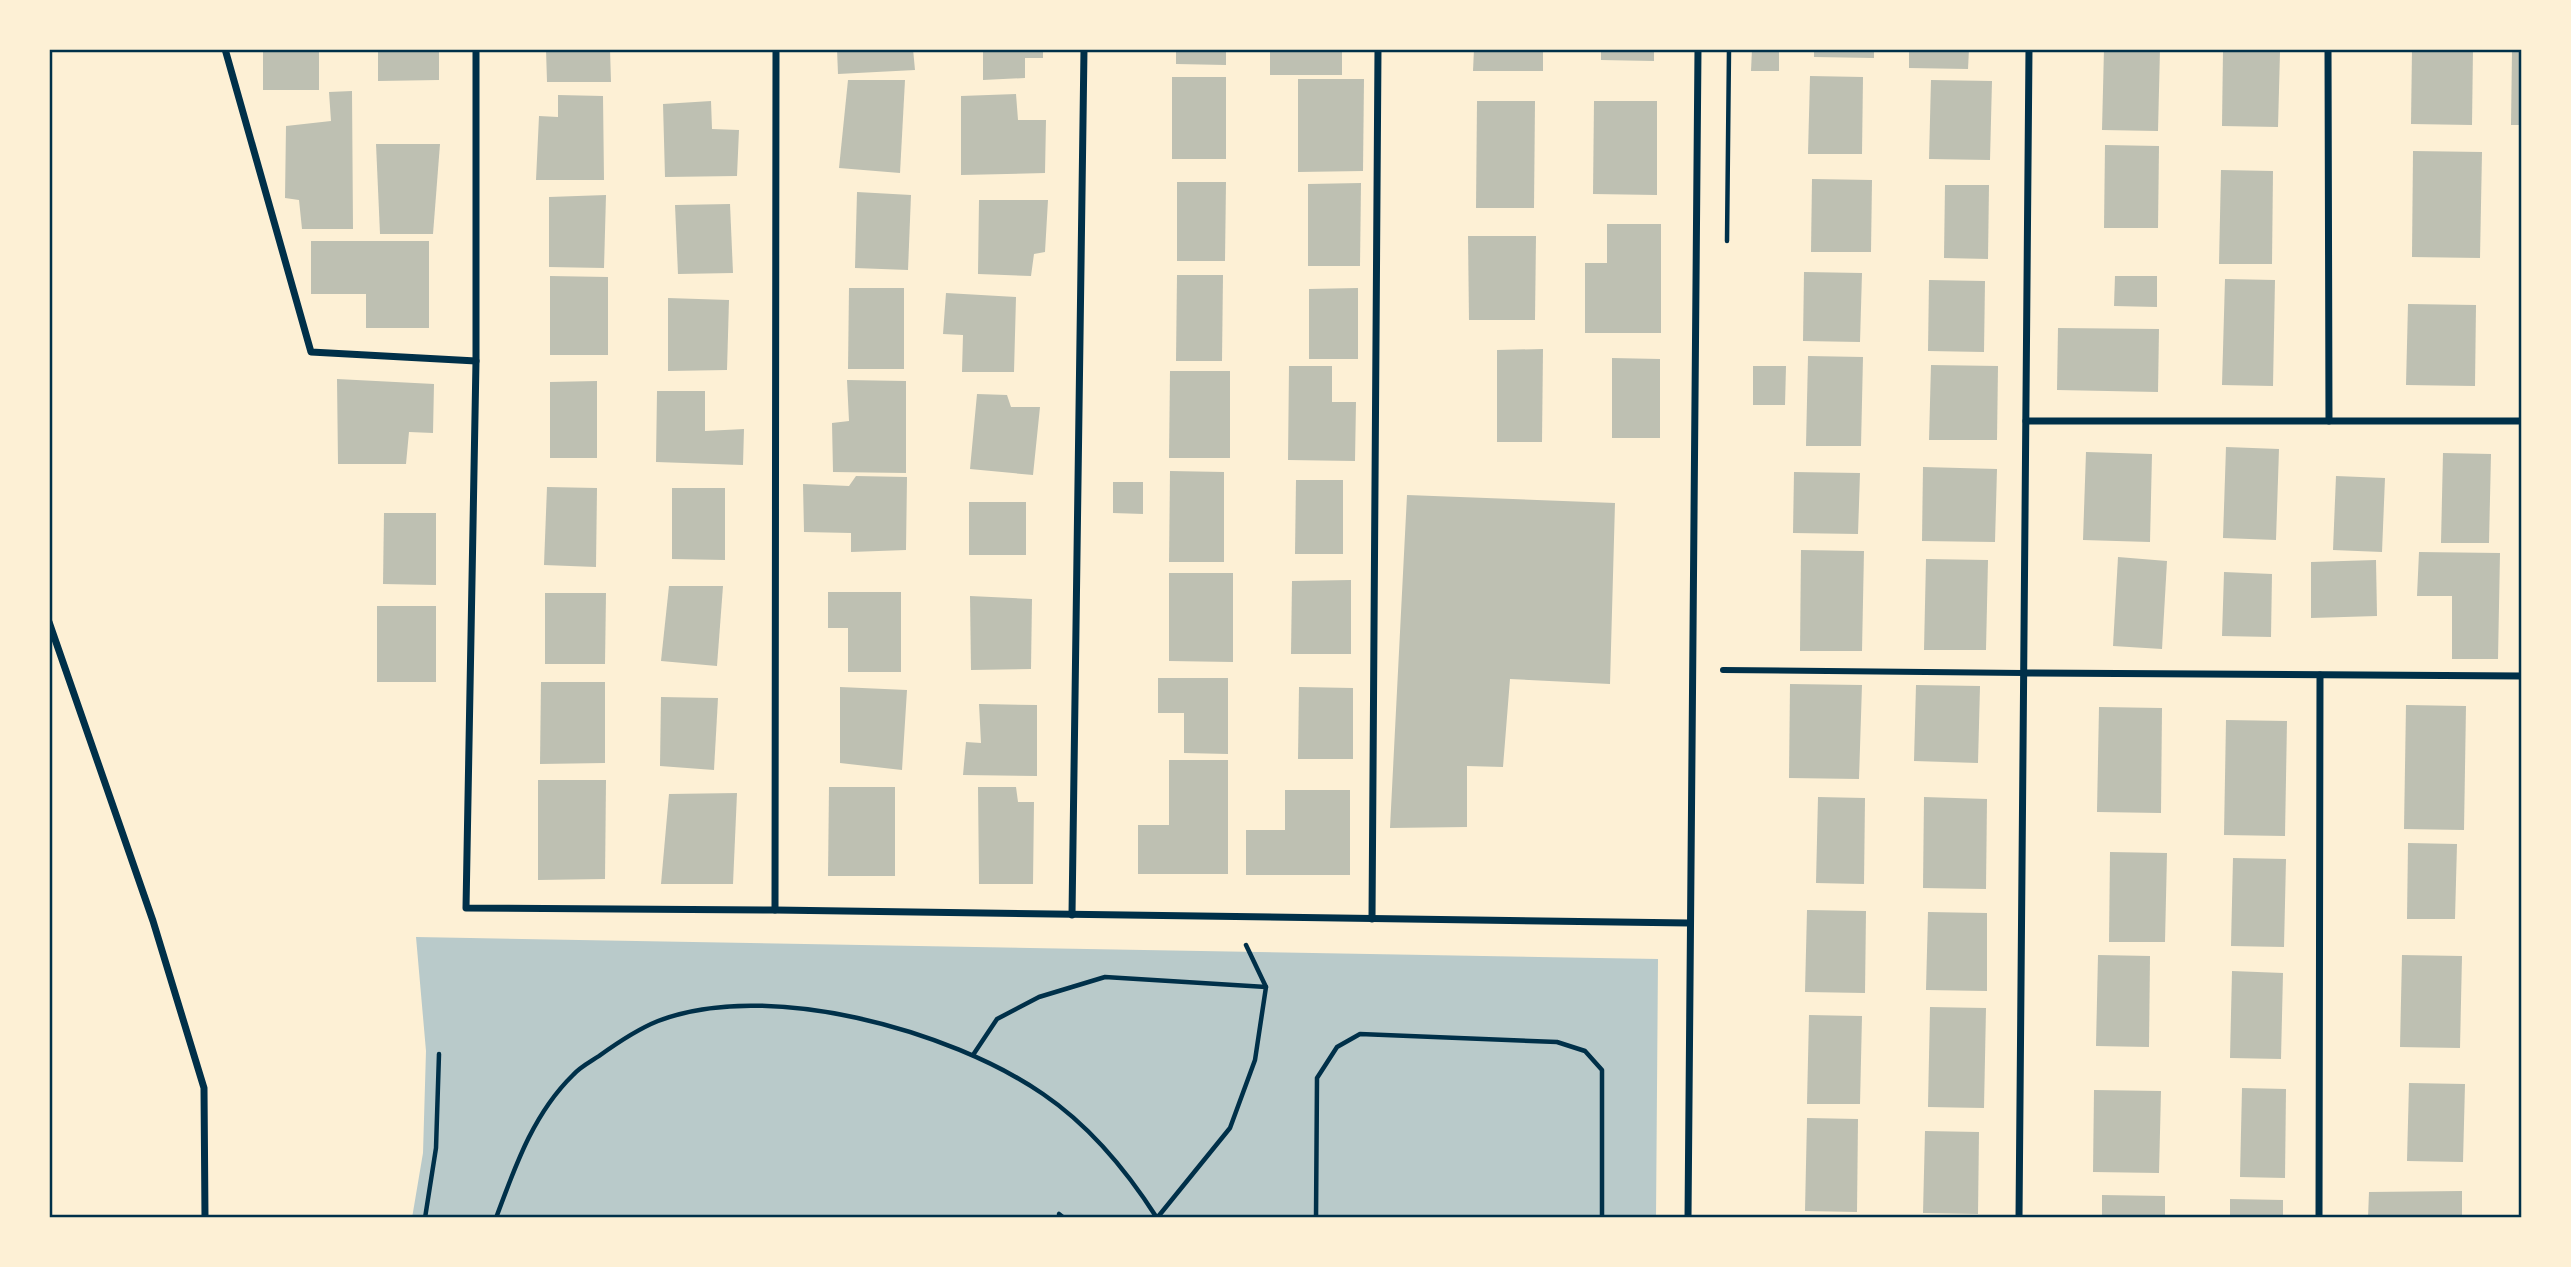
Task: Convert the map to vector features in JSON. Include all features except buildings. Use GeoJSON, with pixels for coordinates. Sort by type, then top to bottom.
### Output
{"type":"FeatureCollection","features":[{"type":"Feature","properties":{"kind":"street"},"geometry":{"type":"LineString","coordinates":[[225,49],[311,352],[476,361]]}},
{"type":"Feature","properties":{"kind":"street"},"geometry":{"type":"LineString","coordinates":[[475,49],[476,361],[466,908],[1689,923]]}},
{"type":"Feature","properties":{"kind":"street"},"geometry":{"type":"LineString","coordinates":[[775,910],[776,49]]}},
{"type":"Feature","properties":{"kind":"street"},"geometry":{"type":"LineString","coordinates":[[1072,915],[1084,49]]}},
{"type":"Feature","properties":{"kind":"street"},"geometry":{"type":"LineString","coordinates":[[1372,919],[1378,49]]}},
{"type":"Feature","properties":{"kind":"street"},"geometry":{"type":"LineString","coordinates":[[1688,1218],[1698,49]]}},
{"type":"Feature","properties":{"kind":"street"},"geometry":{"type":"LineString","coordinates":[[2019,1218],[2029,49]]}},
{"type":"Feature","properties":{"kind":"street"},"geometry":{"type":"LineString","coordinates":[[2328,49],[2329,421]]}},
{"type":"Feature","properties":{"kind":"street"},"geometry":{"type":"LineString","coordinates":[[2026,421],[2522,421]]}},
{"type":"Feature","properties":{"kind":"street"},"geometry":{"type":"LineString","coordinates":[[49,622],[153,921],[204,1087],[205,1218]]}},
{"type":"Feature","properties":{"kind":"street"},"geometry":{"type":"LineString","coordinates":[[1723,670],[2522,676]]}},
{"type":"Feature","properties":{"kind":"street"},"geometry":{"type":"LineString","coordinates":[[2319,1218],[2320,675]]}},
{"type":"Feature","properties":{"kind":"path"},"geometry":{"type":"LineString","coordinates":[[496,1218],[520,1154],[542,1113],[574,1074],[613,1045],[659,1021],[704,1010],[755,1005],[797,1008],[887,1025],[973,1055],[1044,1094],[1100,1142],[1137,1186],[1157,1218],[1230,1128],[1255,1059],[1266,987],[1234,918]]}},
{"type":"Feature","properties":{"kind":"path"},"geometry":{"type":"LineString","coordinates":[[973,1055],[997,1019],[1040,998],[1105,977],[1266,987]]}},
{"type":"Feature","properties":{"kind":"path"},"geometry":{"type":"LineString","coordinates":[[1316,1218],[1317,1078],[1337,1047],[1360,1034],[1557,1042],[1585,1051],[1602,1070],[1602,1218]]}},
{"type":"Feature","properties":{"kind":"path"},"geometry":{"type":"LineString","coordinates":[[425,1218],[436,1148],[439,1054]]}},
{"type":"Feature","properties":{"kind":"shaded area"},"geometry":{"type":"Polygon","coordinates":[[[416,937],[1658,959],[1656,1218],[412,1218],[423,1153],[426,1051],[416,937]]]}}]}
